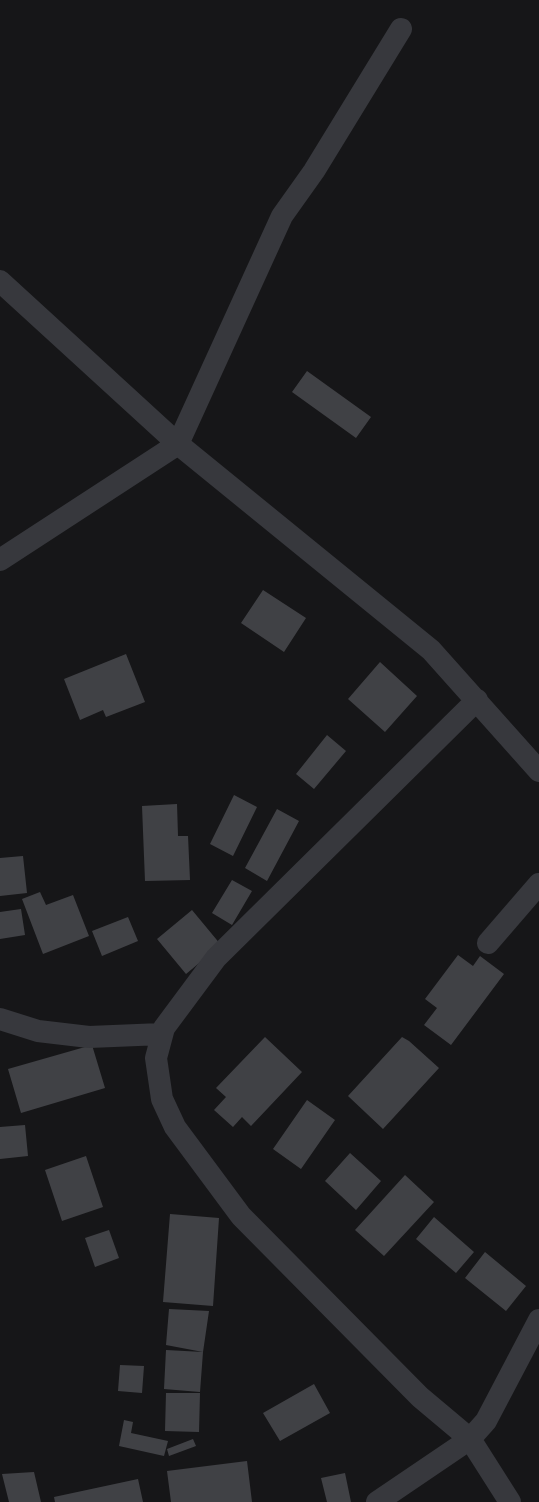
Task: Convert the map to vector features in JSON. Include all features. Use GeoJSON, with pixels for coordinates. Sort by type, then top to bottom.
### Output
{"type":"FeatureCollection","features":[{"type":"Feature","properties":{"kind":"street"},"geometry":{"type":"LineString","coordinates":[[0,560],[178,444],[282,216],[314,171],[401,29]]}},
{"type":"Feature","properties":{"kind":"street"},"geometry":{"type":"LineString","coordinates":[[0,281],[178,444],[431,650],[539,771]]}},
{"type":"Feature","properties":{"kind":"street"},"geometry":{"type":"LineString","coordinates":[[477,700],[216,958],[164,1028],[156,1058],[162,1098],[175,1127],[241,1216],[420,1397],[470,1439],[510,1502]]}},
{"type":"Feature","properties":{"kind":"street"},"geometry":{"type":"LineString","coordinates":[[488,943],[539,884]]}},
{"type":"Feature","properties":{"kind":"street"},"geometry":{"type":"LineString","coordinates":[[0,1019],[38,1031],[89,1037],[162,1034]]}},
{"type":"Feature","properties":{"kind":"street"},"geometry":{"type":"LineString","coordinates":[[376,1502],[470,1439],[486,1421],[539,1320]]}},
{"type":"Feature","properties":{"kind":"building"},"geometry":{"type":"Polygon","coordinates":[[[307,371],[371,417],[356,438],[292,392],[307,371]]]}},
{"type":"Feature","properties":{"kind":"building"},"geometry":{"type":"Polygon","coordinates":[[[263,590],[306,618],[284,652],[241,623],[263,590]]]}},
{"type":"Feature","properties":{"kind":"building"},"geometry":{"type":"Polygon","coordinates":[[[126,654],[145,702],[106,717],[103,710],[80,720],[64,679],[126,654]]]}},
{"type":"Feature","properties":{"kind":"building"},"geometry":{"type":"Polygon","coordinates":[[[380,662],[417,696],[385,732],[348,699],[380,662]]]}},
{"type":"Feature","properties":{"kind":"building"},"geometry":{"type":"Polygon","coordinates":[[[327,735],[346,751],[314,789],[296,774],[327,735]]]}},
{"type":"Feature","properties":{"kind":"building"},"geometry":{"type":"Polygon","coordinates":[[[234,795],[257,807],[233,856],[210,844],[234,795]]]}},
{"type":"Feature","properties":{"kind":"building"},"geometry":{"type":"Polygon","coordinates":[[[177,804],[178,836],[188,836],[190,880],[145,881],[142,806],[177,804]]]}},
{"type":"Feature","properties":{"kind":"building"},"geometry":{"type":"Polygon","coordinates":[[[277,809],[299,821],[267,881],[245,868],[277,809]]]}},
{"type":"Feature","properties":{"kind":"building"},"geometry":{"type":"Polygon","coordinates":[[[23,856],[27,893],[0,896],[0,858],[23,856]]]}},
{"type":"Feature","properties":{"kind":"building"},"geometry":{"type":"Polygon","coordinates":[[[232,880],[252,891],[232,925],[212,913],[232,880]]]}},
{"type":"Feature","properties":{"kind":"building"},"geometry":{"type":"Polygon","coordinates":[[[40,892],[46,905],[73,895],[89,936],[43,954],[22,899],[40,892]]]}},
{"type":"Feature","properties":{"kind":"building"},"geometry":{"type":"Polygon","coordinates":[[[21,909],[25,935],[0,939],[0,912],[21,909]]]}},
{"type":"Feature","properties":{"kind":"building"},"geometry":{"type":"Polygon","coordinates":[[[192,910],[221,945],[186,974],[157,939],[192,910]]]}},
{"type":"Feature","properties":{"kind":"building"},"geometry":{"type":"Polygon","coordinates":[[[128,917],[138,941],[102,956],[92,931],[128,917]]]}},
{"type":"Feature","properties":{"kind":"building"},"geometry":{"type":"Polygon","coordinates":[[[458,955],[473,966],[480,956],[504,974],[451,1045],[424,1025],[437,1008],[425,999],[458,955]]]}},
{"type":"Feature","properties":{"kind":"building"},"geometry":{"type":"Polygon","coordinates":[[[265,1037],[302,1072],[251,1126],[242,1117],[233,1127],[214,1110],[226,1097],[216,1088],[265,1037]]]}},
{"type":"Feature","properties":{"kind":"building"},"geometry":{"type":"Polygon","coordinates":[[[402,1037],[409,1041],[439,1068],[383,1129],[348,1096],[402,1037]]]}},
{"type":"Feature","properties":{"kind":"building"},"geometry":{"type":"Polygon","coordinates":[[[92,1045],[105,1088],[21,1113],[8,1069],[92,1045]]]}},
{"type":"Feature","properties":{"kind":"building"},"geometry":{"type":"Polygon","coordinates":[[[307,1100],[335,1120],[301,1169],[273,1149],[307,1100]]]}},
{"type":"Feature","properties":{"kind":"building"},"geometry":{"type":"Polygon","coordinates":[[[25,1125],[28,1156],[0,1159],[0,1127],[25,1125]]]}},
{"type":"Feature","properties":{"kind":"building"},"geometry":{"type":"Polygon","coordinates":[[[350,1153],[381,1181],[356,1210],[325,1181],[350,1153]]]}},
{"type":"Feature","properties":{"kind":"building"},"geometry":{"type":"Polygon","coordinates":[[[86,1156],[103,1207],[62,1221],[45,1170],[86,1156]]]}},
{"type":"Feature","properties":{"kind":"building"},"geometry":{"type":"Polygon","coordinates":[[[405,1175],[434,1202],[384,1256],[355,1230],[405,1175]]]}},
{"type":"Feature","properties":{"kind":"building"},"geometry":{"type":"Polygon","coordinates":[[[170,1214],[219,1218],[213,1306],[163,1302],[170,1214]]]}},
{"type":"Feature","properties":{"kind":"building"},"geometry":{"type":"Polygon","coordinates":[[[434,1217],[474,1252],[456,1273],[416,1239],[434,1217]]]}},
{"type":"Feature","properties":{"kind":"building"},"geometry":{"type":"Polygon","coordinates":[[[109,1230],[119,1258],[95,1267],[85,1238],[109,1230]]]}},
{"type":"Feature","properties":{"kind":"building"},"geometry":{"type":"Polygon","coordinates":[[[485,1252],[526,1286],[506,1311],[465,1278],[485,1252]]]}},
{"type":"Feature","properties":{"kind":"building"},"geometry":{"type":"Polygon","coordinates":[[[169,1309],[209,1311],[203,1352],[166,1345],[169,1309]]]}},
{"type":"Feature","properties":{"kind":"building"},"geometry":{"type":"Polygon","coordinates":[[[166,1350],[203,1352],[200,1392],[164,1389],[166,1350]]]}},
{"type":"Feature","properties":{"kind":"building"},"geometry":{"type":"Polygon","coordinates":[[[120,1365],[144,1366],[142,1393],[118,1391],[120,1365]]]}},
{"type":"Feature","properties":{"kind":"building"},"geometry":{"type":"Polygon","coordinates":[[[314,1384],[330,1413],[280,1441],[263,1413],[314,1384]]]}},
{"type":"Feature","properties":{"kind":"building"},"geometry":{"type":"Polygon","coordinates":[[[166,1393],[200,1393],[199,1432],[165,1431],[166,1393]]]}},
{"type":"Feature","properties":{"kind":"building"},"geometry":{"type":"Polygon","coordinates":[[[124,1420],[133,1422],[131,1433],[168,1441],[164,1456],[119,1446],[124,1420]]]}},
{"type":"Feature","properties":{"kind":"building"},"geometry":{"type":"Polygon","coordinates":[[[193,1439],[196,1446],[169,1456],[167,1449],[193,1439]]]}},
{"type":"Feature","properties":{"kind":"building"},"geometry":{"type":"Polygon","coordinates":[[[247,1461],[252,1502],[171,1502],[167,1471],[247,1461]]]}},
{"type":"Feature","properties":{"kind":"building"},"geometry":{"type":"Polygon","coordinates":[[[34,1472],[41,1502],[9,1502],[2,1474],[34,1472]]]}},
{"type":"Feature","properties":{"kind":"building"},"geometry":{"type":"Polygon","coordinates":[[[345,1473],[351,1502],[327,1502],[321,1478],[345,1473]]]}},
{"type":"Feature","properties":{"kind":"building"},"geometry":{"type":"Polygon","coordinates":[[[138,1479],[143,1502],[55,1502],[54,1497],[138,1479]]]}}]}
